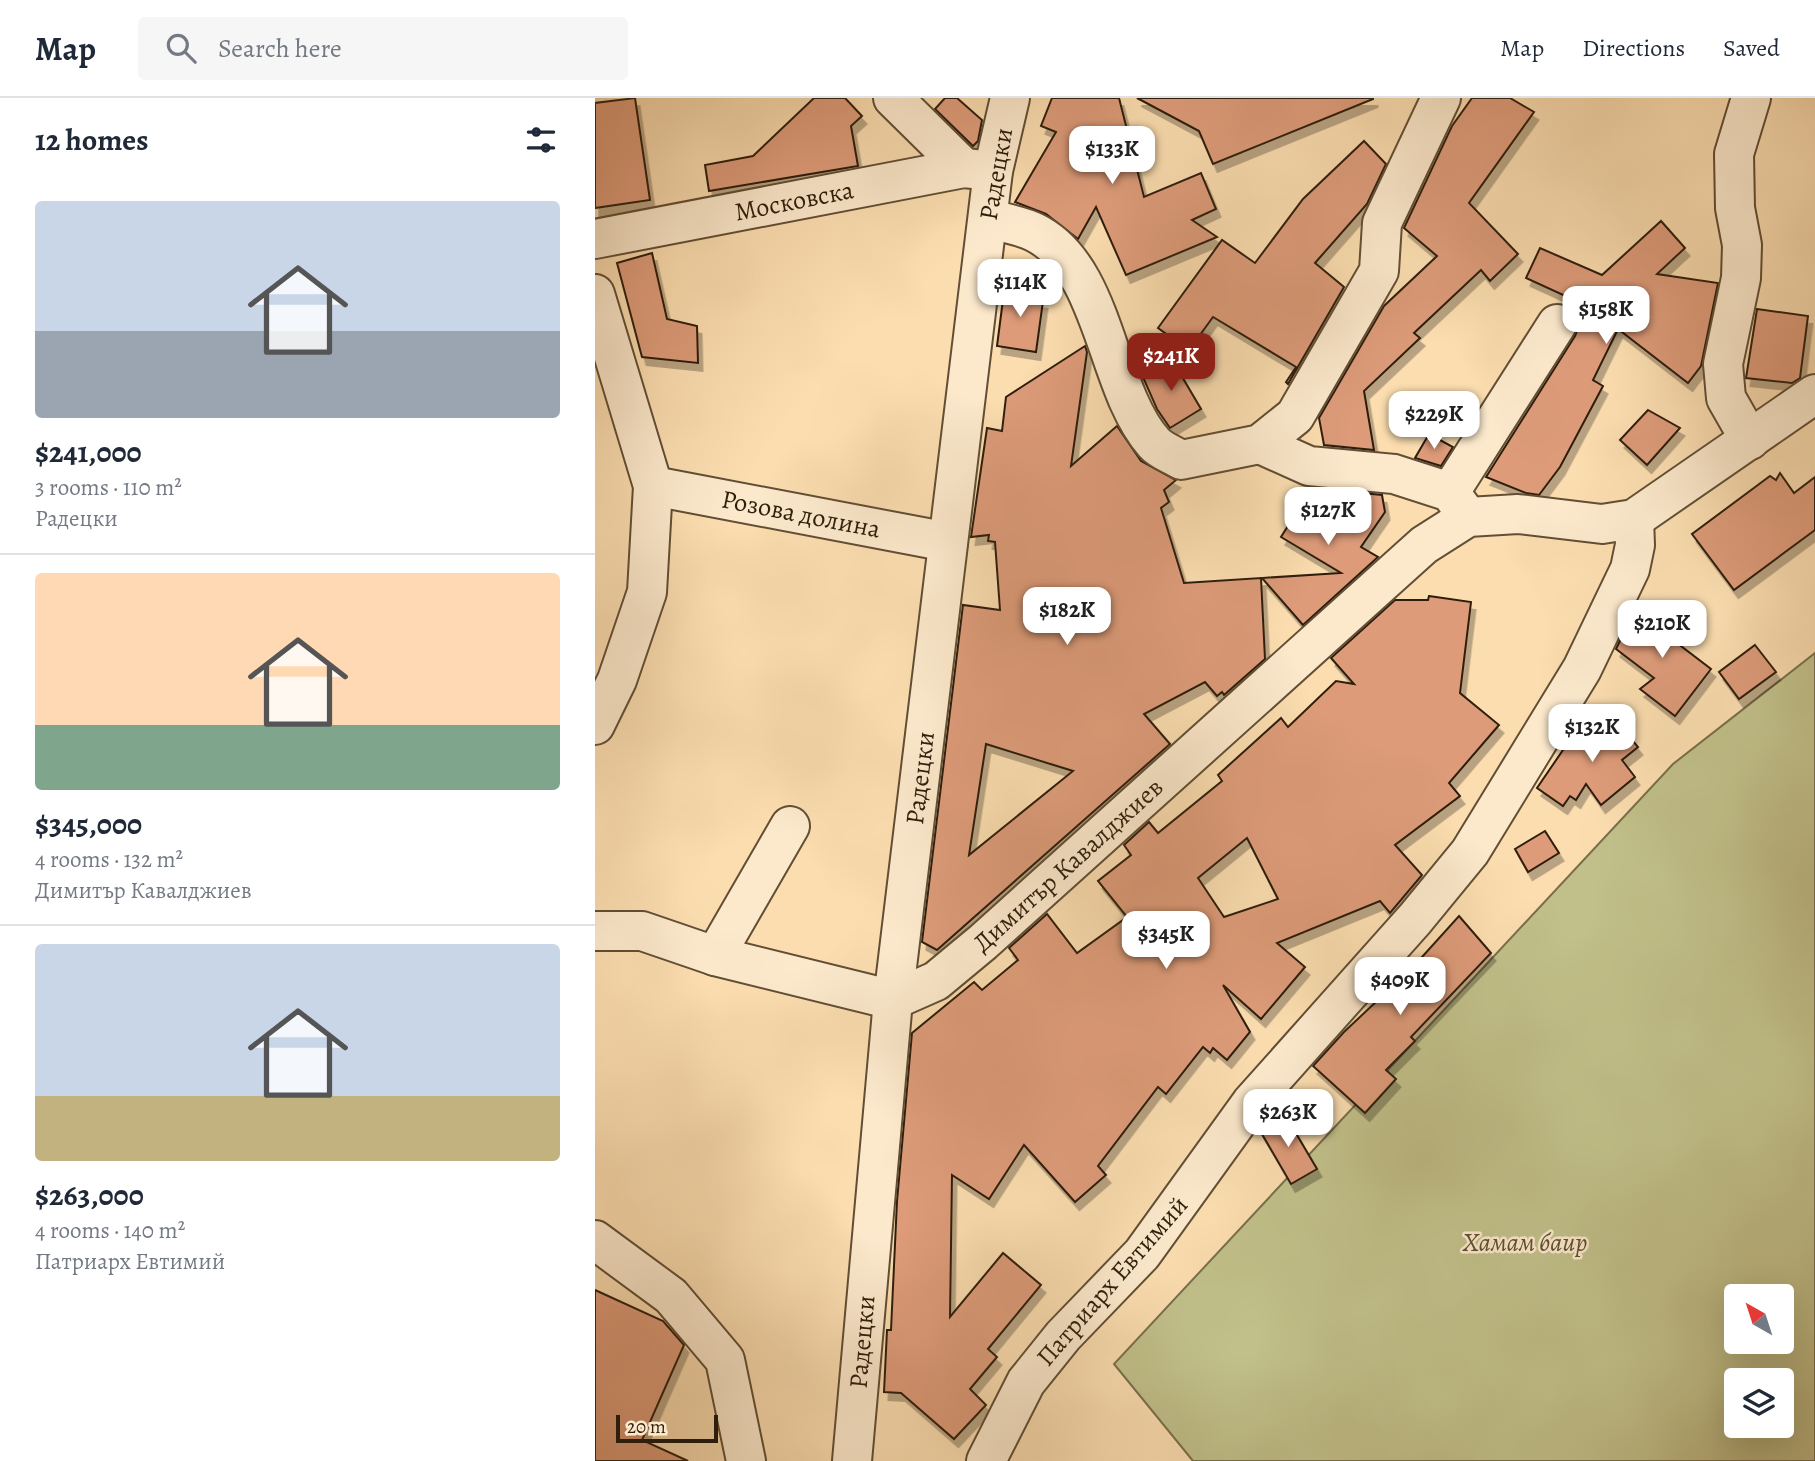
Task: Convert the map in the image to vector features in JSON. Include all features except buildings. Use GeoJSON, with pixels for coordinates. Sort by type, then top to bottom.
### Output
{"type":"FeatureCollection","features":[{"type":"Feature","properties":{"kind":"street"},"geometry":{"type":"LineString","coordinates":[[893,98],[979,169]]}},
{"type":"Feature","properties":{"kind":"street","name":"Радецки"},"geometry":{"type":"LineString","coordinates":[[852,1461],[893,1000],[988,218],[979,169],[1010,98]]}},
{"type":"Feature","properties":{"kind":"street"},"geometry":{"type":"LineString","coordinates":[[988,218],[1035,233],[1066,258],[1091,303],[1117,365],[1119,384],[1154,443],[1181,460],[1260,444],[1295,416],[1379,271],[1383,223],[1441,98]]}},
{"type":"Feature","properties":{"kind":"street"},"geometry":{"type":"LineString","coordinates":[[1750,440],[1726,398],[1723,364],[1741,278],[1742,245],[1735,208],[1734,154],[1751,98]]}},
{"type":"Feature","properties":{"kind":"street","name":"Московска"},"geometry":{"type":"LineString","coordinates":[[595,239],[979,169]]}},
{"type":"Feature","properties":{"kind":"street"},"geometry":{"type":"LineString","coordinates":[[595,294],[653,486],[647,592],[617,680],[595,725]]}},
{"type":"Feature","properties":{"kind":"street"},"geometry":{"type":"LineString","coordinates":[[1459,504],[1557,324]]}},
{"type":"Feature","properties":{"kind":"street"},"geometry":{"type":"LineString","coordinates":[[1260,444],[1309,466],[1394,474],[1459,504],[1602,524],[1634,519],[1815,394]]}},
{"type":"Feature","properties":{"kind":"street","name":"Розова долина"},"geometry":{"type":"LineString","coordinates":[[653,486],[948,542]]}},
{"type":"Feature","properties":{"kind":"street","name":"Димитър Кавалджиев"},"geometry":{"type":"LineString","coordinates":[[893,1000],[936,981],[983,942],[1423,545],[1459,504]]}},
{"type":"Feature","properties":{"kind":"street","name":"Патриарх Евтимий"},"geometry":{"type":"LineString","coordinates":[[986,1461],[1026,1382],[1056,1345],[1142,1254],[1251,1103],[1415,919],[1470,852],[1582,670],[1630,569],[1635,545],[1634,519]]}},
{"type":"Feature","properties":{"kind":"street"},"geometry":{"type":"LineString","coordinates":[[715,956],[790,826]]}},
{"type":"Feature","properties":{"kind":"street"},"geometry":{"type":"LineString","coordinates":[[595,931],[642,931],[715,956],[893,1000]]}},
{"type":"Feature","properties":{"kind":"street"},"geometry":{"type":"LineString","coordinates":[[595,1240],[671,1296],[725,1360],[745,1461]]}},
{"type":"Feature","properties":{"kind":"green space","name":"Хамам баир"},"geometry":{"type":"Polygon","coordinates":[[[1815,653],[1815,1461],[1193,1461],[1114,1364],[1673,764],[1815,653]]]}}]}
